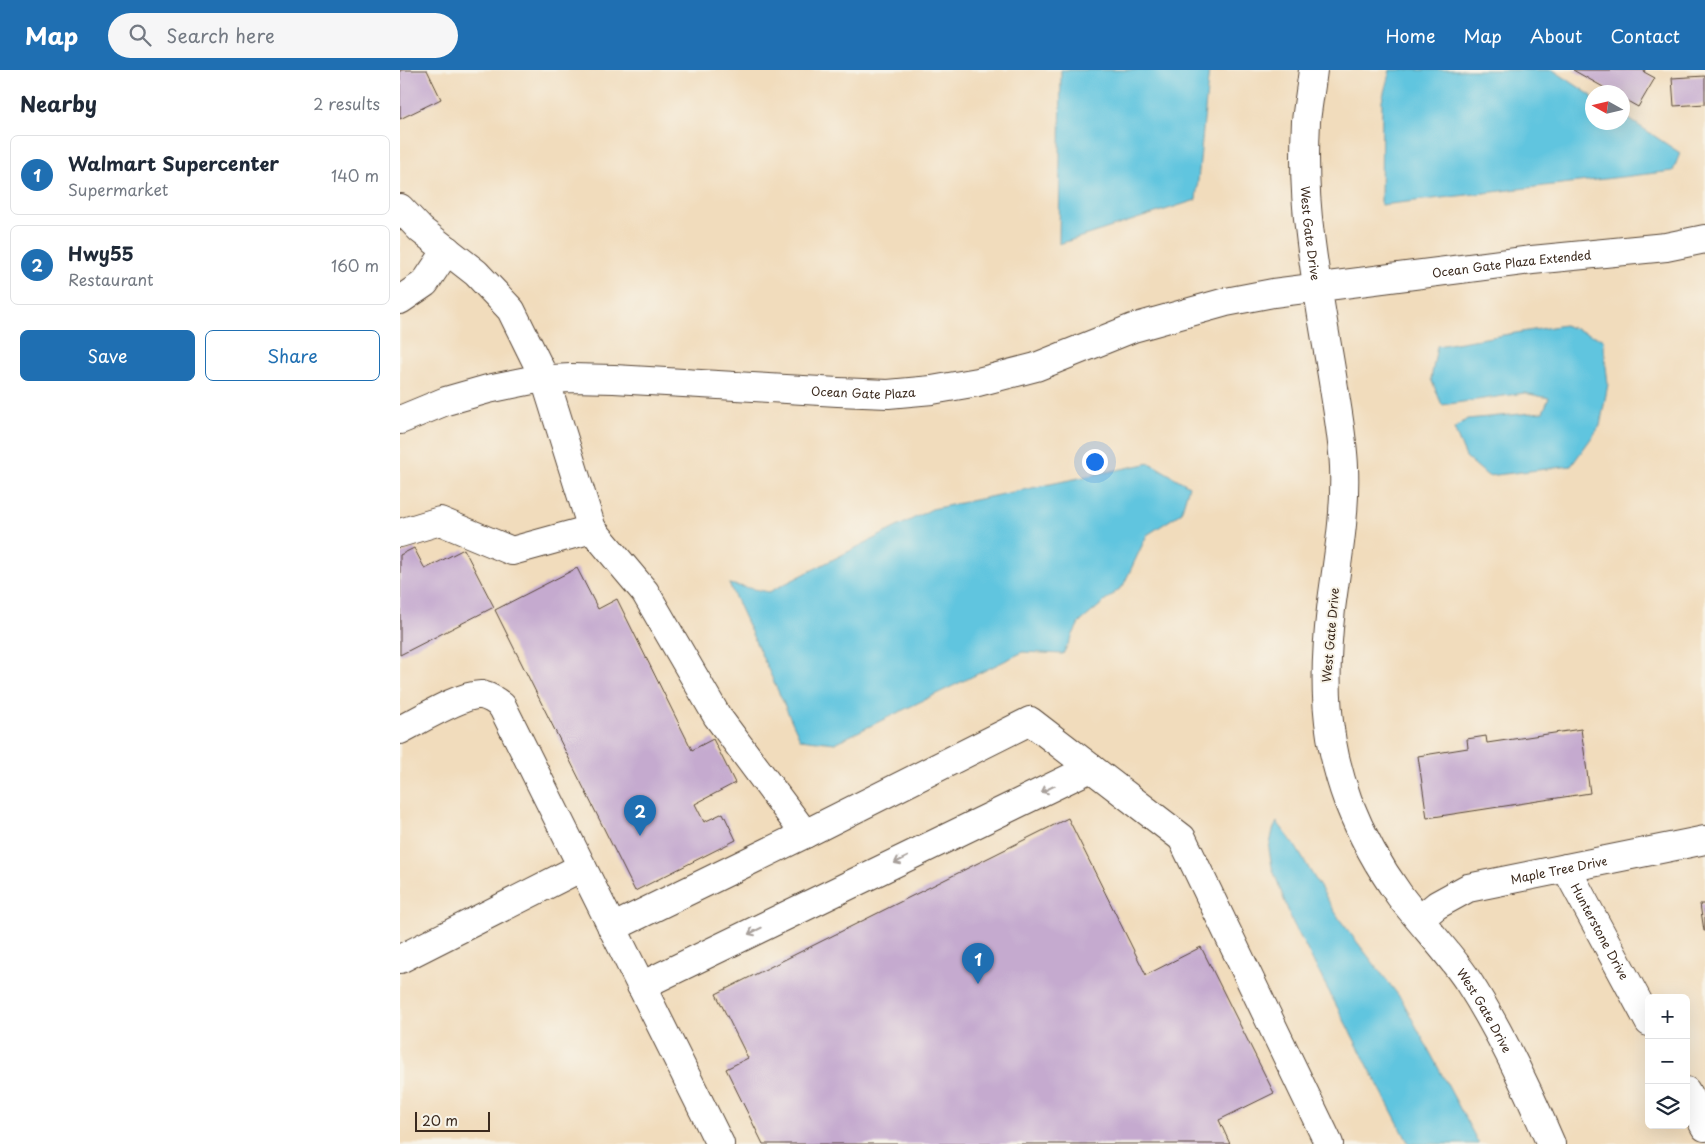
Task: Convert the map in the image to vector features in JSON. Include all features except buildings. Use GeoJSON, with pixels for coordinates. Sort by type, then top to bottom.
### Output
{"type":"FeatureCollection","features":[{"type":"Feature","properties":{"kind":"street","name":"West Gate Drive"},"geometry":{"type":"LineString","coordinates":[[1313,70],[1306,120],[1305,175],[1309,234],[1340,424],[1344,467],[1344,514],[1327,652],[1326,688],[1329,729],[1336,766],[1363,836],[1400,896],[1467,980],[1491,1019],[1551,1144]]}},
{"type":"Feature","properties":{"kind":"street"},"geometry":{"type":"LineString","coordinates":[[400,208],[421,230],[476,273],[511,310],[546,379],[592,529],[644,592],[717,716],[805,834]]}},
{"type":"Feature","properties":{"kind":"street","name":"Ocean Gate Plaza Extended"},"geometry":{"type":"LineString","coordinates":[[1318,287],[1532,260],[1657,248],[1701,246]]}},
{"type":"Feature","properties":{"kind":"street"},"geometry":{"type":"LineString","coordinates":[[400,300],[424,283],[447,250]]}},
{"type":"Feature","properties":{"kind":"street","name":"Ocean Gate Plaza"},"geometry":{"type":"LineString","coordinates":[[400,420],[446,401],[488,389],[546,379],[614,378],[888,394],[932,390],[978,382],[1036,368],[1133,328],[1179,314],[1226,302],[1318,287]]}},
{"type":"Feature","properties":{"kind":"street"},"geometry":{"type":"LineString","coordinates":[[400,533],[440,521],[512,551],[592,529]]}},
{"type":"Feature","properties":{"kind":"street"},"geometry":{"type":"LineString","coordinates":[[400,730],[467,696],[481,695],[494,699],[502,706],[720,1144]]}},
{"type":"Feature","properties":{"kind":"street"},"geometry":{"type":"LineString","coordinates":[[612,928],[1030,721],[1182,838],[1329,1144]]}},
{"type":"Feature","properties":{"kind":"street"},"geometry":{"type":"LineString","coordinates":[[641,986],[1091,768]]}},
{"type":"Feature","properties":{"kind":"street","name":"Maple Tree Drive"},"geometry":{"type":"LineString","coordinates":[[1420,919],[1437,905],[1468,888],[1705,840]]}},
{"type":"Feature","properties":{"kind":"street"},"geometry":{"type":"LineString","coordinates":[[400,959],[582,867]]}},
{"type":"Feature","properties":{"kind":"street","name":"Hunterstone Drive"},"geometry":{"type":"LineString","coordinates":[[1566,868],[1645,1015]]}},
{"type":"Feature","properties":{"kind":"street"},"geometry":{"type":"LineString","coordinates":[[1690,1099],[1705,1127]]}},
{"type":"Feature","properties":{"kind":"water"},"geometry":{"type":"Polygon","coordinates":[[[1061,70],[1209,70],[1196,200],[1059,244],[1061,70]]]}},
{"type":"Feature","properties":{"kind":"water"},"geometry":{"type":"Polygon","coordinates":[[[1390,70],[1553,70],[1585,91],[1585,130],[1630,130],[1630,120],[1680,153],[1673,171],[1381,205],[1382,100],[1390,70]]]}},
{"type":"Feature","properties":{"kind":"water"},"geometry":{"type":"Polygon","coordinates":[[[1564,325],[1603,339],[1608,384],[1600,426],[1571,466],[1488,476],[1466,457],[1454,429],[1467,419],[1543,412],[1549,398],[1524,393],[1442,405],[1431,379],[1437,346],[1564,325]]]}},
{"type":"Feature","properties":{"kind":"water"},"geometry":{"type":"Polygon","coordinates":[[[1150,463],[1189,486],[1181,513],[1147,535],[1123,586],[1079,623],[1063,654],[1023,652],[835,743],[800,739],[729,584],[769,592],[932,509],[1150,463]]]}},
{"type":"Feature","properties":{"kind":"water"},"geometry":{"type":"Polygon","coordinates":[[[1277,822],[1294,844],[1340,920],[1402,1000],[1479,1144],[1409,1144],[1292,921],[1272,867],[1269,849],[1273,830],[1277,822]]]}},
{"type":"Feature","properties":{"kind":"place","name":"Hwy55"},"geometry":{"type":"Point","coordinates":[640,836]}},
{"type":"Feature","properties":{"kind":"place","name":"Walmart Supercenter"},"geometry":{"type":"Point","coordinates":[978,984]}}]}
